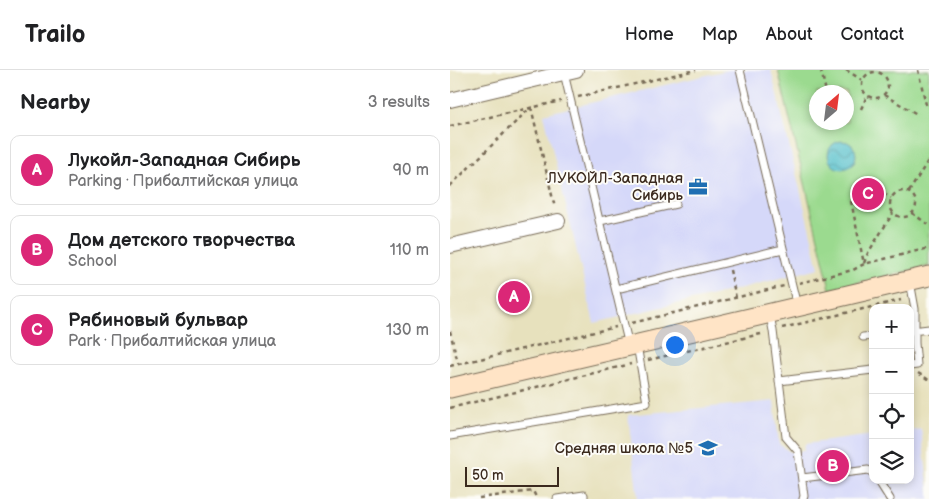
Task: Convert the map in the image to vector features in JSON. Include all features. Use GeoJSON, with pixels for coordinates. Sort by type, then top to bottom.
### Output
{"type":"FeatureCollection","features":[{"type":"Feature","properties":{"kind":"street"},"geometry":{"type":"LineString","coordinates":[[450,100],[570,71]]}},
{"type":"Feature","properties":{"kind":"street"},"geometry":{"type":"LineString","coordinates":[[450,246],[558,222]]}},
{"type":"Feature","properties":{"kind":"street"},"geometry":{"type":"LineString","coordinates":[[450,388],[772,322],[797,307],[912,289],[929,276]]}},
{"type":"Feature","properties":{"kind":"lane"},"geometry":{"type":"LineString","coordinates":[[740,70],[797,307]]}},
{"type":"Feature","properties":{"kind":"lane"},"geometry":{"type":"LineString","coordinates":[[450,436],[647,403],[635,351],[624,325],[600,221],[570,71]]}},
{"type":"Feature","properties":{"kind":"lane"},"geometry":{"type":"LineString","coordinates":[[600,221],[676,204]]}},
{"type":"Feature","properties":{"kind":"lane"},"geometry":{"type":"LineString","coordinates":[[616,290],[784,249]]}},
{"type":"Feature","properties":{"kind":"lane"},"geometry":{"type":"LineString","coordinates":[[912,289],[915,309],[914,320]]}},
{"type":"Feature","properties":{"kind":"lane"},"geometry":{"type":"LineString","coordinates":[[772,322],[786,436],[798,451],[803,499]]}},
{"type":"Feature","properties":{"kind":"lane"},"geometry":{"type":"LineString","coordinates":[[914,331],[929,329]]}},
{"type":"Feature","properties":{"kind":"lane"},"geometry":{"type":"LineString","coordinates":[[863,337],[869,336]]}},
{"type":"Feature","properties":{"kind":"lane"},"geometry":{"type":"LineString","coordinates":[[914,340],[917,365],[914,365]]}},
{"type":"Feature","properties":{"kind":"lane"},"geometry":{"type":"LineString","coordinates":[[779,380],[869,370]]}},
{"type":"Feature","properties":{"kind":"lane"},"geometry":{"type":"LineString","coordinates":[[802,478],[869,471]]}},
{"type":"Feature","properties":{"kind":"lane"},"geometry":{"type":"LineString","coordinates":[[881,484],[890,499]]}},
{"type":"Feature","properties":{"kind":"lane"},"geometry":{"type":"LineString","coordinates":[[557,499],[584,495],[584,499]]}},
{"type":"Feature","properties":{"kind":"path"},"geometry":{"type":"LineString","coordinates":[[821,70],[824,85]]}},
{"type":"Feature","properties":{"kind":"path"},"geometry":{"type":"LineString","coordinates":[[846,70],[862,80]]}},
{"type":"Feature","properties":{"kind":"path"},"geometry":{"type":"LineString","coordinates":[[918,70],[927,109]]}},
{"type":"Feature","properties":{"kind":"path"},"geometry":{"type":"LineString","coordinates":[[880,71],[888,83],[888,88],[884,95],[875,99],[871,98],[866,96],[862,88],[862,80],[869,73],[880,71]]}},
{"type":"Feature","properties":{"kind":"path"},"geometry":{"type":"LineString","coordinates":[[884,95],[916,114]]}},
{"type":"Feature","properties":{"kind":"path"},"geometry":{"type":"LineString","coordinates":[[860,109],[866,96]]}},
{"type":"Feature","properties":{"kind":"path"},"geometry":{"type":"LineString","coordinates":[[450,186],[531,107],[558,222]]}},
{"type":"Feature","properties":{"kind":"path"},"geometry":{"type":"LineString","coordinates":[[909,192],[929,159]]}},
{"type":"Feature","properties":{"kind":"path"},"geometry":{"type":"LineString","coordinates":[[877,189],[891,198]]}},
{"type":"Feature","properties":{"kind":"path"},"geometry":{"type":"LineString","coordinates":[[899,191],[909,192],[913,195],[916,202],[915,209],[908,216],[899,216],[893,213],[890,206],[891,198],[899,191]]}},
{"type":"Feature","properties":{"kind":"path"},"geometry":{"type":"LineString","coordinates":[[851,201],[864,264]]}},
{"type":"Feature","properties":{"kind":"path"},"geometry":{"type":"LineString","coordinates":[[864,264],[868,252],[893,213]]}},
{"type":"Feature","properties":{"kind":"path"},"geometry":{"type":"LineString","coordinates":[[912,214],[929,225]]}},
{"type":"Feature","properties":{"kind":"path"},"geometry":{"type":"LineString","coordinates":[[450,366],[853,270],[864,264],[929,248]]}},
{"type":"Feature","properties":{"kind":"path"},"geometry":{"type":"LineString","coordinates":[[450,408],[635,351],[772,322],[912,289]]}},
{"type":"Feature","properties":{"kind":"path"},"geometry":{"type":"LineString","coordinates":[[450,331],[458,364]]}},
{"type":"Feature","properties":{"kind":"path"},"geometry":{"type":"LineString","coordinates":[[475,499],[533,491],[537,499]]}},
{"type":"Feature","properties":{"kind":"shaded area"},"geometry":{"type":"Polygon","coordinates":[[[728,70],[771,70],[819,268],[594,323],[544,114],[728,70]]]}},
{"type":"Feature","properties":{"kind":"shaded area","name":"Средняя школа №5"},"geometry":{"type":"Polygon","coordinates":[[[774,401],[779,444],[790,452],[804,451],[805,444],[869,436],[869,484],[914,484],[914,430],[921,429],[929,499],[638,499],[628,415],[774,401]]]}},
{"type":"Feature","properties":{"kind":"green space"},"geometry":{"type":"Polygon","coordinates":[[[778,70],[929,70],[929,266],[830,289],[778,70]]]}},
{"type":"Feature","properties":{"kind":"water"},"geometry":{"type":"Polygon","coordinates":[[[842,141],[852,145],[856,155],[852,165],[842,169],[832,165],[828,155],[832,145],[842,141]]]}},
{"type":"Feature","properties":{"kind":"place","name":"ЛУКОЙЛ-Западная Сибирь"},"geometry":{"type":"Point","coordinates":[698,187]}},
{"type":"Feature","properties":{"kind":"place","name":"Рябиновый бульвар"},"geometry":{"type":"Point","coordinates":[868,194]}},
{"type":"Feature","properties":{"kind":"place","name":"Лукойл-Западная Сибирь"},"geometry":{"type":"Point","coordinates":[514,297]}},
{"type":"Feature","properties":{"kind":"place","name":"Средняя школа №5"},"geometry":{"type":"Point","coordinates":[708,448]}},
{"type":"Feature","properties":{"kind":"place","name":"Дом детского творчества"},"geometry":{"type":"Point","coordinates":[833,466]}}]}
